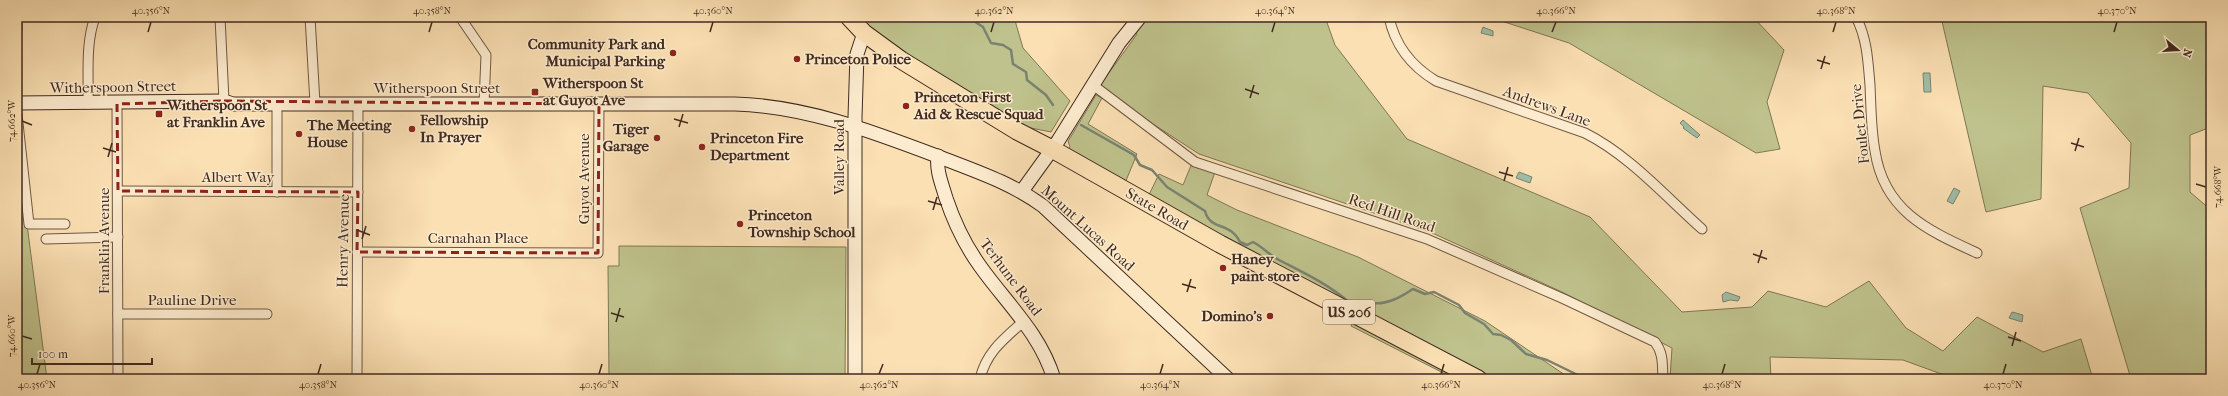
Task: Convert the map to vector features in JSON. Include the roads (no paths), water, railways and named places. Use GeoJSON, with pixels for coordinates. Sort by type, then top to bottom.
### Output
{"type":"FeatureCollection","features":[{"type":"Feature","properties":{"kind":"highway","name":"State Road"},"geometry":{"type":"LineString","coordinates":[[848,17],[864,33],[951,92],[1017,131],[1052,149],[1220,244],[1478,379]]}},
{"type":"Feature","properties":{"kind":"street"},"geometry":{"type":"LineString","coordinates":[[17,17],[17,29]]}},
{"type":"Feature","properties":{"kind":"street"},"geometry":{"type":"LineString","coordinates":[[88,104],[88,46],[90,30],[95,17]]}},
{"type":"Feature","properties":{"kind":"street"},"geometry":{"type":"LineString","coordinates":[[220,17],[224,101]]}},
{"type":"Feature","properties":{"kind":"street"},"geometry":{"type":"LineString","coordinates":[[310,17],[315,103]]}},
{"type":"Feature","properties":{"kind":"street"},"geometry":{"type":"LineString","coordinates":[[460,17],[486,55],[484,104]]}},
{"type":"Feature","properties":{"kind":"street"},"geometry":{"type":"LineString","coordinates":[[1022,191],[1052,149],[1119,42],[1140,17]]}},
{"type":"Feature","properties":{"kind":"street","name":"Andrews Lane"},"geometry":{"type":"LineString","coordinates":[[1388,17],[1400,48],[1416,67],[1426,75],[1436,81],[1585,133],[1623,158],[1702,229]]}},
{"type":"Feature","properties":{"kind":"street","name":"Foulet Drive"},"geometry":{"type":"LineString","coordinates":[[1856,17],[1867,50],[1874,150],[1877,164],[1888,190],[1906,213],[1922,225],[1977,253]]}},
{"type":"Feature","properties":{"kind":"street","name":"Valley Road"},"geometry":{"type":"LineString","coordinates":[[855,379],[855,126],[857,54],[864,33]]}},
{"type":"Feature","properties":{"kind":"street","name":"Red Hill Road"},"geometry":{"type":"LineString","coordinates":[[1093,85],[1195,162],[1427,239],[1564,299],[1655,342],[1660,349],[1662,358],[1663,379]]}},
{"type":"Feature","properties":{"kind":"street","name":"Witherspoon Street"},"geometry":{"type":"LineString","coordinates":[[17,103],[117,104],[224,101],[232,104],[755,105],[794,110],[855,126]]}},
{"type":"Feature","properties":{"kind":"street","name":"Franklin Avenue"},"geometry":{"type":"LineString","coordinates":[[117,104],[118,379]]}},
{"type":"Feature","properties":{"kind":"street"},"geometry":{"type":"LineString","coordinates":[[277,104],[277,192]]}},
{"type":"Feature","properties":{"kind":"street","name":"Henry Avenue"},"geometry":{"type":"LineString","coordinates":[[357,379],[358,104]]}},
{"type":"Feature","properties":{"kind":"street","name":"Guyot Avenue"},"geometry":{"type":"LineString","coordinates":[[598,253],[599,104]]}},
{"type":"Feature","properties":{"kind":"street"},"geometry":{"type":"LineString","coordinates":[[17,114],[29,224],[65,224]]}},
{"type":"Feature","properties":{"kind":"street","name":"Mount Lucas Road"},"geometry":{"type":"LineString","coordinates":[[855,126],[1001,180],[1022,191],[1043,206],[1228,379]]}},
{"type":"Feature","properties":{"kind":"street","name":"Terhune Road"},"geometry":{"type":"LineString","coordinates":[[938,156],[938,172],[945,194],[968,248],[988,278],[1024,321],[1044,351],[1054,379]]}},
{"type":"Feature","properties":{"kind":"street"},"geometry":{"type":"LineString","coordinates":[[945,194],[946,182],[952,162]]}},
{"type":"Feature","properties":{"kind":"street","name":"Albert Way"},"geometry":{"type":"LineString","coordinates":[[118,191],[358,192]]}},
{"type":"Feature","properties":{"kind":"street"},"geometry":{"type":"LineString","coordinates":[[46,239],[118,238]]}},
{"type":"Feature","properties":{"kind":"street","name":"Carnahan Place"},"geometry":{"type":"LineString","coordinates":[[357,252],[598,253]]}},
{"type":"Feature","properties":{"kind":"street","name":"Pauline Drive"},"geometry":{"type":"LineString","coordinates":[[118,314],[266,314]]}},
{"type":"Feature","properties":{"kind":"street"},"geometry":{"type":"LineString","coordinates":[[980,379],[985,365],[998,344],[1024,321]]}},
{"type":"Feature","properties":{"kind":"waterway"},"geometry":{"type":"LineString","coordinates":[[968,17],[983,27],[991,43],[1003,45],[1011,50],[1013,64],[1026,72],[1027,80],[1046,95],[1053,105]]}},
{"type":"Feature","properties":{"kind":"waterway"},"geometry":{"type":"LineString","coordinates":[[1081,125],[1134,155],[1140,165],[1152,170],[1167,187],[1205,211],[1211,221],[1231,231],[1236,235],[1240,242],[1247,245],[1253,242],[1275,258],[1324,284],[1350,303],[1359,301],[1372,303],[1388,302],[1413,289],[1425,294],[1434,292],[1459,305],[1465,313],[1484,324],[1493,334],[1501,335],[1511,340],[1526,354],[1547,360],[1586,379]]}},
{"type":"Feature","properties":{"kind":"place","name":"Community Park and Municipal Parking"},"geometry":{"type":"Point","coordinates":[673,53]}},
{"type":"Feature","properties":{"kind":"place","name":"Princeton Police"},"geometry":{"type":"Point","coordinates":[797,59]}},
{"type":"Feature","properties":{"kind":"place","name":"Witherspoon St at Guyot Ave"},"geometry":{"type":"Point","coordinates":[535,92]}},
{"type":"Feature","properties":{"kind":"place","name":"Princeton First Aid & Rescue Squad"},"geometry":{"type":"Point","coordinates":[906,106]}},
{"type":"Feature","properties":{"kind":"place","name":"Witherspoon St at Franklin Ave"},"geometry":{"type":"Point","coordinates":[159,114]}},
{"type":"Feature","properties":{"kind":"place","name":"Fellowship In Prayer"},"geometry":{"type":"Point","coordinates":[412,129]}},
{"type":"Feature","properties":{"kind":"place","name":"The Meeting House"},"geometry":{"type":"Point","coordinates":[299,134]}},
{"type":"Feature","properties":{"kind":"place","name":"Tiger Garage"},"geometry":{"type":"Point","coordinates":[657,138]}},
{"type":"Feature","properties":{"kind":"place","name":"Princeton Fire Department"},"geometry":{"type":"Point","coordinates":[702,147]}},
{"type":"Feature","properties":{"kind":"place","name":"Princeton Township School"},"geometry":{"type":"Point","coordinates":[740,224]}},
{"type":"Feature","properties":{"kind":"place","name":"Haney paint store"},"geometry":{"type":"Point","coordinates":[1223,268]}},
{"type":"Feature","properties":{"kind":"place","name":"Domino's"},"geometry":{"type":"Point","coordinates":[1270,316]}}]}
